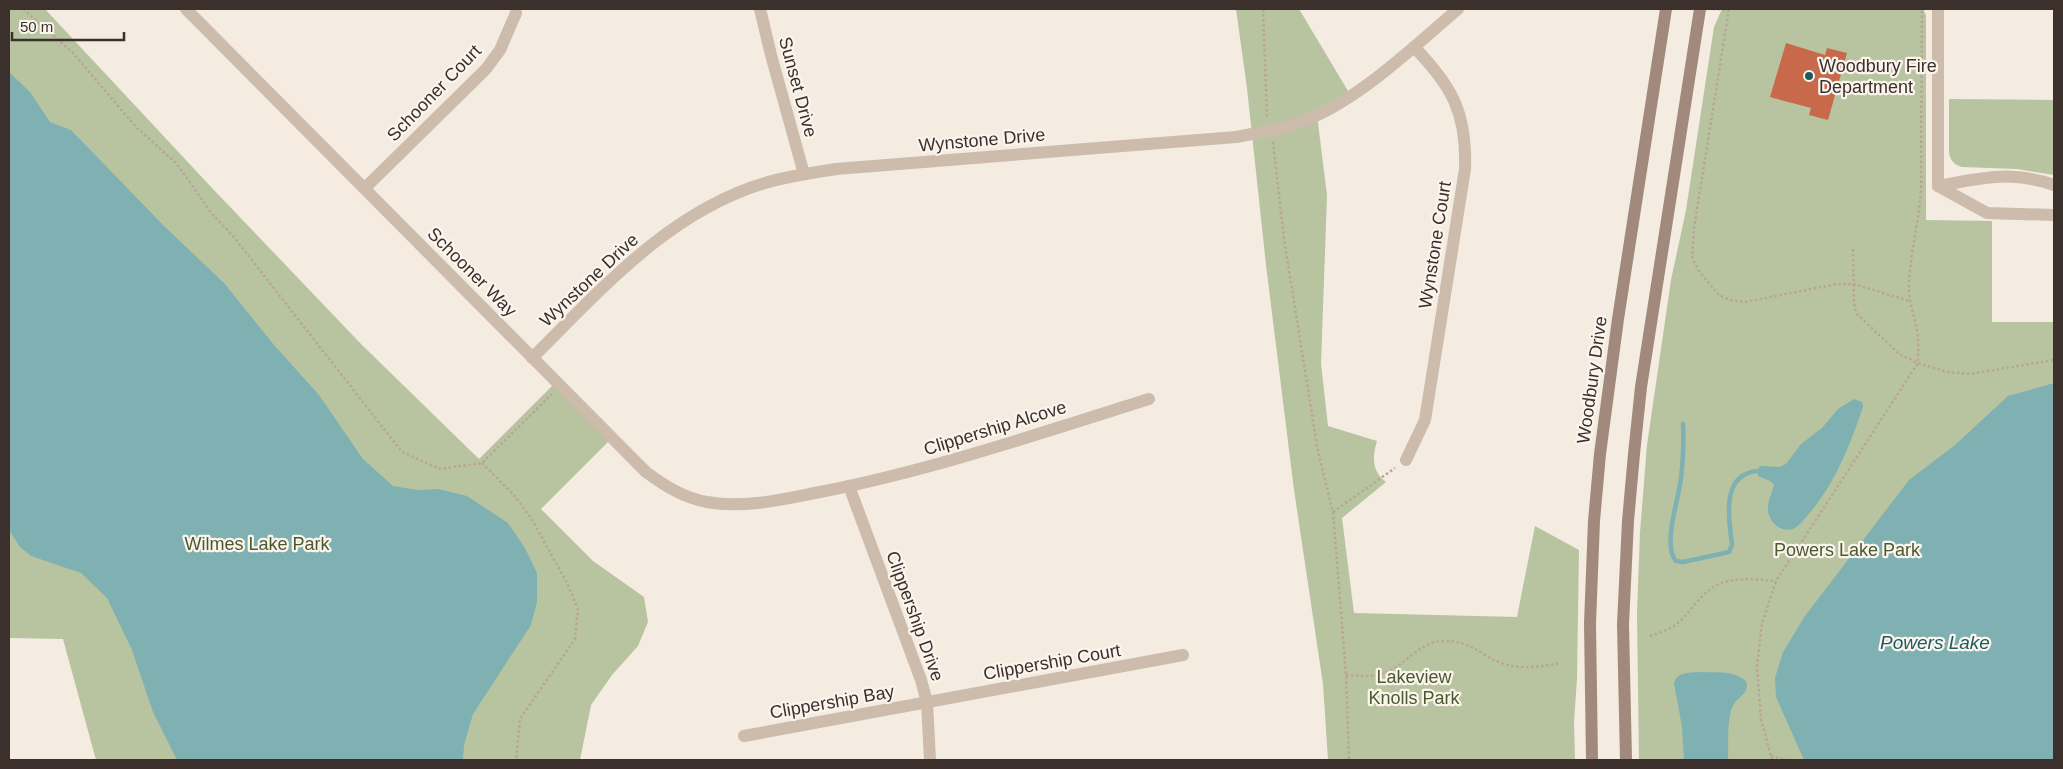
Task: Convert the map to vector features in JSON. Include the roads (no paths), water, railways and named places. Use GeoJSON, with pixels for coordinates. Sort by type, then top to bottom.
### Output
{"type":"FeatureCollection","features":[{"type":"Feature","properties":{"kind":"main road","name":"Woodbury Drive"},"geometry":{"type":"LineString","coordinates":[[1592,760],[1590,622],[1592,555],[1600,454],[1614,343],[1666,9]]}},
{"type":"Feature","properties":{"kind":"main road"},"geometry":{"type":"LineString","coordinates":[[1626,760],[1624,624],[1626,554],[1633,463],[1641,387],[1700,9]]}},
{"type":"Feature","properties":{"kind":"street","name":"Schooner Way"},"geometry":{"type":"LineString","coordinates":[[186,9],[646,472],[667,487],[688,497],[708,502],[765,502],[849,486]]}},
{"type":"Feature","properties":{"kind":"street","name":"Sunset Drive"},"geometry":{"type":"LineString","coordinates":[[760,9],[804,174]]}},
{"type":"Feature","properties":{"kind":"street","name":"Wynstone Drive"},"geometry":{"type":"LineString","coordinates":[[532,358],[628,264],[676,226],[700,211],[731,196],[764,184],[804,174],[836,169],[1236,137],[1270,131],[1297,124],[1324,112],[1351,96],[1458,9]]}},
{"type":"Feature","properties":{"kind":"street"},"geometry":{"type":"LineString","coordinates":[[1938,9],[1938,186]]}},
{"type":"Feature","properties":{"kind":"street","name":"Schooner Court"},"geometry":{"type":"LineString","coordinates":[[365,188],[486,69],[500,50],[516,13]]}},
{"type":"Feature","properties":{"kind":"street","name":"Wynstone Court"},"geometry":{"type":"LineString","coordinates":[[1406,460],[1425,420],[1465,169],[1466,147],[1463,123],[1455,100],[1445,82],[1414,46]]}},
{"type":"Feature","properties":{"kind":"street"},"geometry":{"type":"LineString","coordinates":[[1938,186],[1987,176],[2027,178],[2054,185]]}},
{"type":"Feature","properties":{"kind":"street"},"geometry":{"type":"LineString","coordinates":[[1938,186],[1987,213],[2054,215]]}},
{"type":"Feature","properties":{"kind":"street","name":"Clippership Alcove"},"geometry":{"type":"LineString","coordinates":[[849,486],[950,461],[1149,399]]}},
{"type":"Feature","properties":{"kind":"street","name":"Clippership Drive"},"geometry":{"type":"LineString","coordinates":[[849,486],[921,680],[927,702],[930,760]]}},
{"type":"Feature","properties":{"kind":"street","name":"Clippership Court"},"geometry":{"type":"LineString","coordinates":[[927,702],[1183,656]]}},
{"type":"Feature","properties":{"kind":"street","name":"Clippership Bay"},"geometry":{"type":"LineString","coordinates":[[744,736],[927,702]]}},
{"type":"Feature","properties":{"kind":"water","name":"Wilmes Lake Park"},"geometry":{"type":"Polygon","coordinates":[[[9,72],[30,92],[50,122],[71,130],[164,226],[224,283],[274,345],[319,395],[363,459],[393,486],[417,490],[438,489],[467,496],[508,523],[525,548],[537,573],[537,602],[531,625],[473,714],[464,745],[463,760],[177,760],[153,712],[132,650],[107,598],[81,573],[31,556],[20,547],[9,530],[9,72]]]}},
{"type":"Feature","properties":{"kind":"water","name":"Powers Lake"},"geometry":{"type":"Polygon","coordinates":[[[2054,383],[2054,760],[1804,760],[1776,697],[1775,678],[1783,652],[1805,616],[1909,480],[1955,445],[2008,396],[2054,383]]]}},
{"type":"Feature","properties":{"kind":"water"},"geometry":{"type":"Polygon","coordinates":[[[1854,399],[1862,402],[1863,407],[1847,450],[1825,492],[1799,525],[1788,530],[1779,527],[1772,521],[1768,512],[1774,485],[1770,481],[1758,476],[1757,471],[1760,466],[1779,467],[1786,464],[1801,444],[1822,428],[1838,409],[1854,399]]]}},
{"type":"Feature","properties":{"kind":"water"},"geometry":{"type":"Polygon","coordinates":[[[1701,672],[1719,672],[1735,675],[1746,681],[1747,689],[1731,709],[1728,731],[1728,760],[1684,760],[1682,727],[1674,683],[1678,676],[1701,672]]]}},
{"type":"Feature","properties":{"kind":"waterway"},"geometry":{"type":"LineString","coordinates":[[1683,424],[1681,478],[1671,533],[1672,554],[1676,561],[1683,562],[1729,552],[1732,545],[1729,523],[1732,490],[1737,481],[1745,474],[1757,471]]}},
{"type":"Feature","properties":{"kind":"place","name":"Woodbury Fire Department"},"geometry":{"type":"Point","coordinates":[1809,76]}},
{"type":"Feature","properties":{"kind":"park label","name":"Powers Lake Park"},"geometry":{"type":"Point","coordinates":[1847,550]}},
{"type":"Feature","properties":{"kind":"park label","name":"Lakeview Knolls Park"},"geometry":{"type":"Point","coordinates":[1414,688]}}]}
